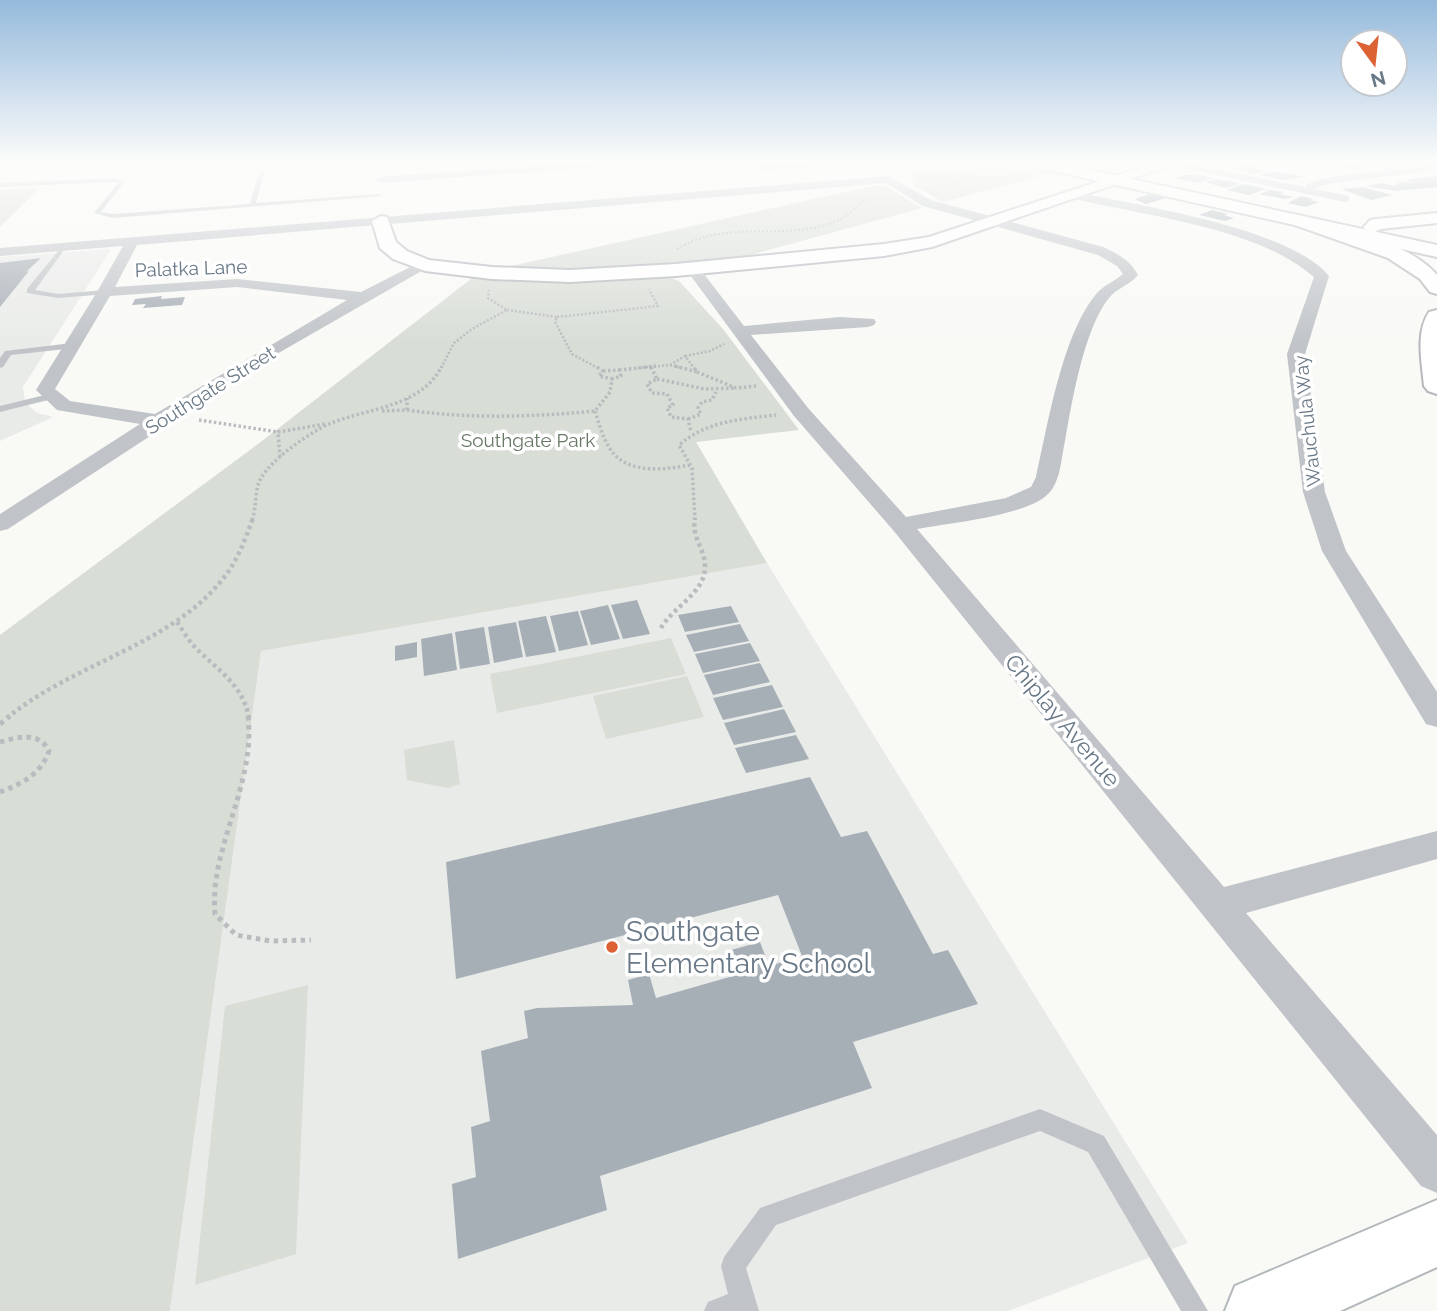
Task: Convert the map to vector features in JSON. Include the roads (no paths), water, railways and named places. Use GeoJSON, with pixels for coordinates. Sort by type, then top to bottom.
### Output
{"type":"FeatureCollection","features":[{"type":"Feature","properties":{"kind":"main road"},"geometry":{"type":"LineString","coordinates":[[381,222],[387,244],[400,255],[425,265],[496,274],[570,276],[683,260],[884,250],[932,242],[996,222]]}},
{"type":"Feature","properties":{"kind":"main road"},"geometry":{"type":"LineString","coordinates":[[1305,222],[1390,247],[1437,251]]}},
{"type":"Feature","properties":{"kind":"main road"},"geometry":{"type":"LineString","coordinates":[[1343,222],[1437,243]]}},
{"type":"Feature","properties":{"kind":"main road"},"geometry":{"type":"LineString","coordinates":[[1372,228],[1398,222]]}},
{"type":"Feature","properties":{"kind":"main road"},"geometry":{"type":"LineString","coordinates":[[1372,228],[1437,288]]}},
{"type":"Feature","properties":{"kind":"main road"},"geometry":{"type":"LineString","coordinates":[[1437,317],[1432,345],[1437,386]]}},
{"type":"Feature","properties":{"kind":"main road"},"geometry":{"type":"LineString","coordinates":[[1260,1311],[1437,1233]]}},
{"type":"Feature","properties":{"kind":"street"},"geometry":{"type":"LineString","coordinates":[[0,252],[366,222]]}},
{"type":"Feature","properties":{"kind":"street"},"geometry":{"type":"LineString","coordinates":[[901,525],[1012,504],[1040,491],[1046,477],[1074,353],[1103,294],[1131,275],[1129,270],[1110,254],[998,222]]}},
{"type":"Feature","properties":{"kind":"street","name":"Wauchula Way"},"geometry":{"type":"LineString","coordinates":[[1183,222],[1253,239],[1305,259],[1322,276],[1296,354],[1314,492],[1334,551],[1437,716]]}},
{"type":"Feature","properties":{"kind":"street"},"geometry":{"type":"LineString","coordinates":[[132,240],[105,292],[45,390],[64,406],[164,418]]}},
{"type":"Feature","properties":{"kind":"street","name":"Chiplay Avenue"},"geometry":{"type":"LineString","coordinates":[[683,260],[801,412],[901,525],[1437,1170]]}},
{"type":"Feature","properties":{"kind":"street","name":"Southgate Street"},"geometry":{"type":"LineString","coordinates":[[0,524],[164,418],[361,297],[425,265]]}},
{"type":"Feature","properties":{"kind":"street","name":"Palatka Lane"},"geometry":{"type":"LineString","coordinates":[[105,292],[237,283],[361,297]]}},
{"type":"Feature","properties":{"kind":"street"},"geometry":{"type":"LineString","coordinates":[[743,336],[840,322],[868,322]]}},
{"type":"Feature","properties":{"kind":"street"},"geometry":{"type":"LineString","coordinates":[[1217,905],[1437,845]]}},
{"type":"Feature","properties":{"kind":"lane"},"geometry":{"type":"LineString","coordinates":[[64,246],[30,291],[58,296],[105,292]]}},
{"type":"Feature","properties":{"kind":"lane"},"geometry":{"type":"LineString","coordinates":[[0,365],[8,353],[72,346]]}},
{"type":"Feature","properties":{"kind":"lane"},"geometry":{"type":"LineString","coordinates":[[0,409],[53,396]]}},
{"type":"Feature","properties":{"kind":"lane"},"geometry":{"type":"LineString","coordinates":[[717,1311],[745,1306],[733,1266],[768,1216],[1040,1120],[1096,1144],[1195,1311]]}},
{"type":"Feature","properties":{"kind":"place","name":"Southgate Elementary School"},"geometry":{"type":"Point","coordinates":[612,947]}},
{"type":"Feature","properties":{"kind":"park label","name":"Southgate Park"},"geometry":{"type":"Point","coordinates":[528,440]}}]}
